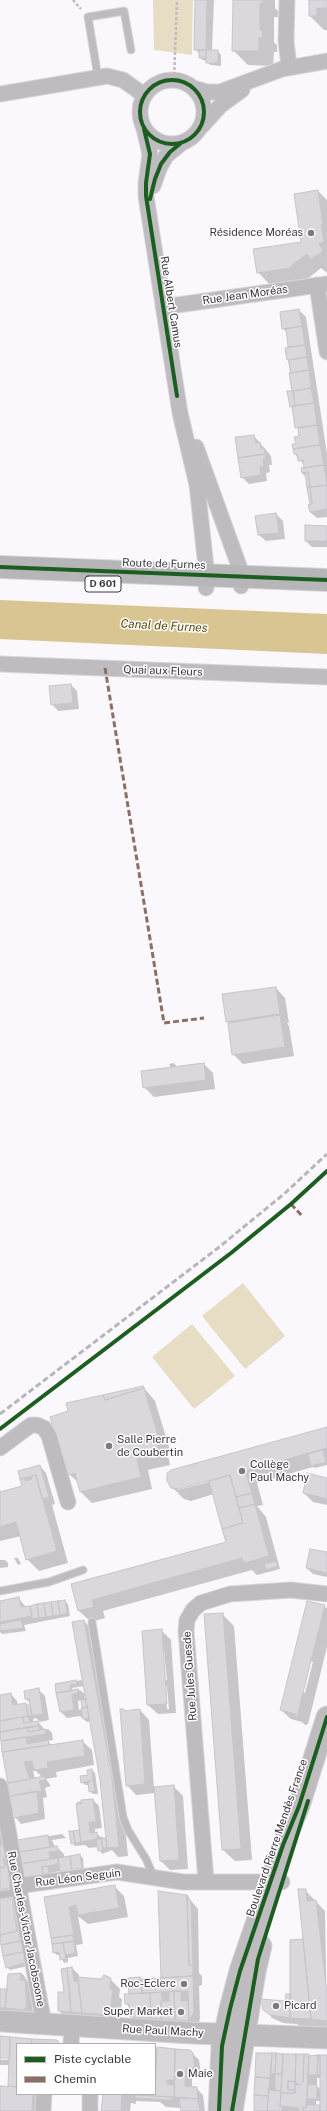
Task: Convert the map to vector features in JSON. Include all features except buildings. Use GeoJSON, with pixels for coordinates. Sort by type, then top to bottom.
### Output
{"type":"FeatureCollection","features":[{"type":"Feature","properties":{"kind":"main road","name":"Route de Furnes"},"geometry":{"type":"LineString","coordinates":[[0,567],[206,581]]}},
{"type":"Feature","properties":{"kind":"main road","name":"Route de Furnes"},"geometry":{"type":"LineString","coordinates":[[0,580],[241,582],[327,580]]}},
{"type":"Feature","properties":{"kind":"main road","name":"Route de Furnes"},"geometry":{"type":"LineString","coordinates":[[241,582],[327,590]]}},
{"type":"Feature","properties":{"kind":"main road","name":"Boulevard Pierre Mendès France"},"geometry":{"type":"LineString","coordinates":[[244,2035],[258,1959],[276,1882],[327,1717]]}},
{"type":"Feature","properties":{"kind":"main road","name":"Boulevard Pierre Mendès France"},"geometry":{"type":"LineString","coordinates":[[219,2111],[224,2034],[240,1971],[260,1914],[276,1882],[327,1738]]}},
{"type":"Feature","properties":{"kind":"main road","name":"Boulevard Pierre Mendès France"},"geometry":{"type":"LineString","coordinates":[[244,2035],[241,2027],[241,2015],[260,1914]]}},
{"type":"Feature","properties":{"kind":"main road","name":"Rue Paul Machy"},"geometry":{"type":"LineString","coordinates":[[0,2021],[44,2024],[72,2035],[224,2034],[327,2038]]}},
{"type":"Feature","properties":{"kind":"main road"},"geometry":{"type":"LineString","coordinates":[[224,2034],[229,2050],[228,2111]]}},
{"type":"Feature","properties":{"kind":"main road"},"geometry":{"type":"LineString","coordinates":[[232,2111],[244,2035]]}},
{"type":"Feature","properties":{"kind":"street"},"geometry":{"type":"LineString","coordinates":[[282,69],[286,40],[287,0]]}},
{"type":"Feature","properties":{"kind":"street"},"geometry":{"type":"LineString","coordinates":[[193,88],[207,92],[220,92],[282,69],[327,61]]}},
{"type":"Feature","properties":{"kind":"street"},"geometry":{"type":"LineString","coordinates":[[200,127],[203,120],[204,107],[201,98],[193,88],[184,82],[174,80],[157,83],[144,95],[139,112],[144,128],[152,138],[161,143],[174,144],[184,142],[192,137],[225,102],[282,69]]}},
{"type":"Feature","properties":{"kind":"street"},"geometry":{"type":"LineString","coordinates":[[0,94],[110,76],[119,78],[144,95]]}},
{"type":"Feature","properties":{"kind":"street","name":"Rue Albert Camus"},"geometry":{"type":"LineString","coordinates":[[144,128],[150,154],[146,188],[149,211],[177,396],[182,424],[197,485],[206,581]]}},
{"type":"Feature","properties":{"kind":"street","name":"Rue Albert Camus"},"geometry":{"type":"LineString","coordinates":[[149,211],[153,185],[161,164],[170,152],[184,142]]}},
{"type":"Feature","properties":{"kind":"street"},"geometry":{"type":"LineString","coordinates":[[322,285],[327,352]]}},
{"type":"Feature","properties":{"kind":"street","name":"Rue Jean Moréas"},"geometry":{"type":"LineString","coordinates":[[163,307],[322,285]]}},
{"type":"Feature","properties":{"kind":"street","name":"Rue Albert Camus"},"geometry":{"type":"LineString","coordinates":[[177,396],[236,558],[241,582]]}},
{"type":"Feature","properties":{"kind":"street","name":"Quai aux Fleurs"},"geometry":{"type":"LineString","coordinates":[[0,664],[327,678]]}},
{"type":"Feature","properties":{"kind":"street"},"geometry":{"type":"LineString","coordinates":[[0,1448],[31,1426],[37,1425],[44,1428],[48,1436],[68,1502]]}},
{"type":"Feature","properties":{"kind":"street","name":"Rue Jules Guesde"},"geometry":{"type":"LineString","coordinates":[[206,1881],[186,1631],[187,1620],[196,1606],[212,1598],[236,1594],[300,1590],[327,1594]]}},
{"type":"Feature","properties":{"kind":"street","name":"Rue Charles-Victor Jacobsoone"},"geometry":{"type":"LineString","coordinates":[[0,1786],[44,2024]]}},
{"type":"Feature","properties":{"kind":"street","name":"Rue Léon Seguin"},"geometry":{"type":"LineString","coordinates":[[18,1889],[108,1873],[124,1872],[183,1882],[276,1882]]}},
{"type":"Feature","properties":{"kind":"street"},"geometry":{"type":"LineString","coordinates":[[43,2111],[44,2095]]}},
{"type":"Feature","properties":{"kind":"street"},"geometry":{"type":"LineString","coordinates":[[90,2095],[90,2111]]}},
{"type":"Feature","properties":{"kind":"lane"},"geometry":{"type":"LineString","coordinates":[[98,77],[88,17],[124,11],[131,50]]}},
{"type":"Feature","properties":{"kind":"lane"},"geometry":{"type":"LineString","coordinates":[[0,1591],[49,1582],[82,1570]]}},
{"type":"Feature","properties":{"kind":"lane"},"geometry":{"type":"LineString","coordinates":[[92,1622],[123,1817],[128,1830],[146,1859],[154,1878]]}},
{"type":"Feature","properties":{"kind":"lane"},"geometry":{"type":"LineString","coordinates":[[0,1895],[18,1889]]}},
{"type":"Feature","properties":{"kind":"path"},"geometry":{"type":"LineString","coordinates":[[174,80],[177,0]]}},
{"type":"Feature","properties":{"kind":"shaded area"},"geometry":{"type":"Polygon","coordinates":[[[153,0],[193,0],[192,55],[154,50],[153,0]]]}},
{"type":"Feature","properties":{"kind":"shaded area"},"geometry":{"type":"Polygon","coordinates":[[[243,1283],[285,1336],[245,1369],[202,1316],[243,1283]]]}},
{"type":"Feature","properties":{"kind":"shaded area"},"geometry":{"type":"Polygon","coordinates":[[[192,1324],[235,1376],[194,1409],[152,1357],[192,1324]]]}},
{"type":"Feature","properties":{"kind":"water","name":"Canal de Furnes"},"geometry":{"type":"Polygon","coordinates":[[[0,600],[327,614],[327,654],[0,639],[0,600]]]}},
{"type":"Feature","properties":{"kind":"railway"},"geometry":{"type":"LineString","coordinates":[[0,1414],[218,1248],[284,1194],[327,1154]]}},
{"type":"Feature","properties":{"kind":"marked path"},"geometry":{"type":"LineString","coordinates":[[105,668],[164,1023],[204,1018]]}},
{"type":"Feature","properties":{"kind":"marked path"},"geometry":{"type":"LineString","coordinates":[[291,1204],[303,1217]]}},
{"type":"Feature","properties":{"kind":"cycle path"},"geometry":{"type":"LineString","coordinates":[[166,80],[178,80],[195,89],[202,100],[204,112],[202,124],[195,135],[178,144],[166,144],[154,139],[145,130],[140,118],[140,106],[145,94],[154,85],[166,80]]}},
{"type":"Feature","properties":{"kind":"cycle path"},"geometry":{"type":"LineString","coordinates":[[144,129],[150,154],[146,183],[146,196],[177,396]]}},
{"type":"Feature","properties":{"kind":"cycle path"},"geometry":{"type":"LineString","coordinates":[[150,199],[155,179],[161,164],[170,152],[181,143]]}},
{"type":"Feature","properties":{"kind":"cycle path"},"geometry":{"type":"LineString","coordinates":[[0,567],[327,580]]}},
{"type":"Feature","properties":{"kind":"cycle path"},"geometry":{"type":"LineString","coordinates":[[0,1429],[231,1253],[291,1204],[327,1171]]}},
{"type":"Feature","properties":{"kind":"cycle path"},"geometry":{"type":"LineString","coordinates":[[219,2111],[222,2046],[240,1971],[283,1845],[299,1806],[327,1717]]}},
{"type":"Feature","properties":{"kind":"cycle path"},"geometry":{"type":"LineString","coordinates":[[232,2111],[258,1959],[308,1801]]}},
{"type":"Feature","properties":{"kind":"place","name":"Résidence Moréas"},"geometry":{"type":"Point","coordinates":[311,233]}},
{"type":"Feature","properties":{"kind":"place","name":"Salle Pierre de Coubertin"},"geometry":{"type":"Point","coordinates":[109,1446]}},
{"type":"Feature","properties":{"kind":"place","name":"Collège Paul Machy"},"geometry":{"type":"Point","coordinates":[242,1471]}},
{"type":"Feature","properties":{"kind":"place","name":"Roc-Eclerc"},"geometry":{"type":"Point","coordinates":[184,1984]}},
{"type":"Feature","properties":{"kind":"place","name":"Picard"},"geometry":{"type":"Point","coordinates":[276,2006]}},
{"type":"Feature","properties":{"kind":"place","name":"Super Market"},"geometry":{"type":"Point","coordinates":[181,2012]}},
{"type":"Feature","properties":{"kind":"place","name":"Maie"},"geometry":{"type":"Point","coordinates":[180,2074]}}]}
